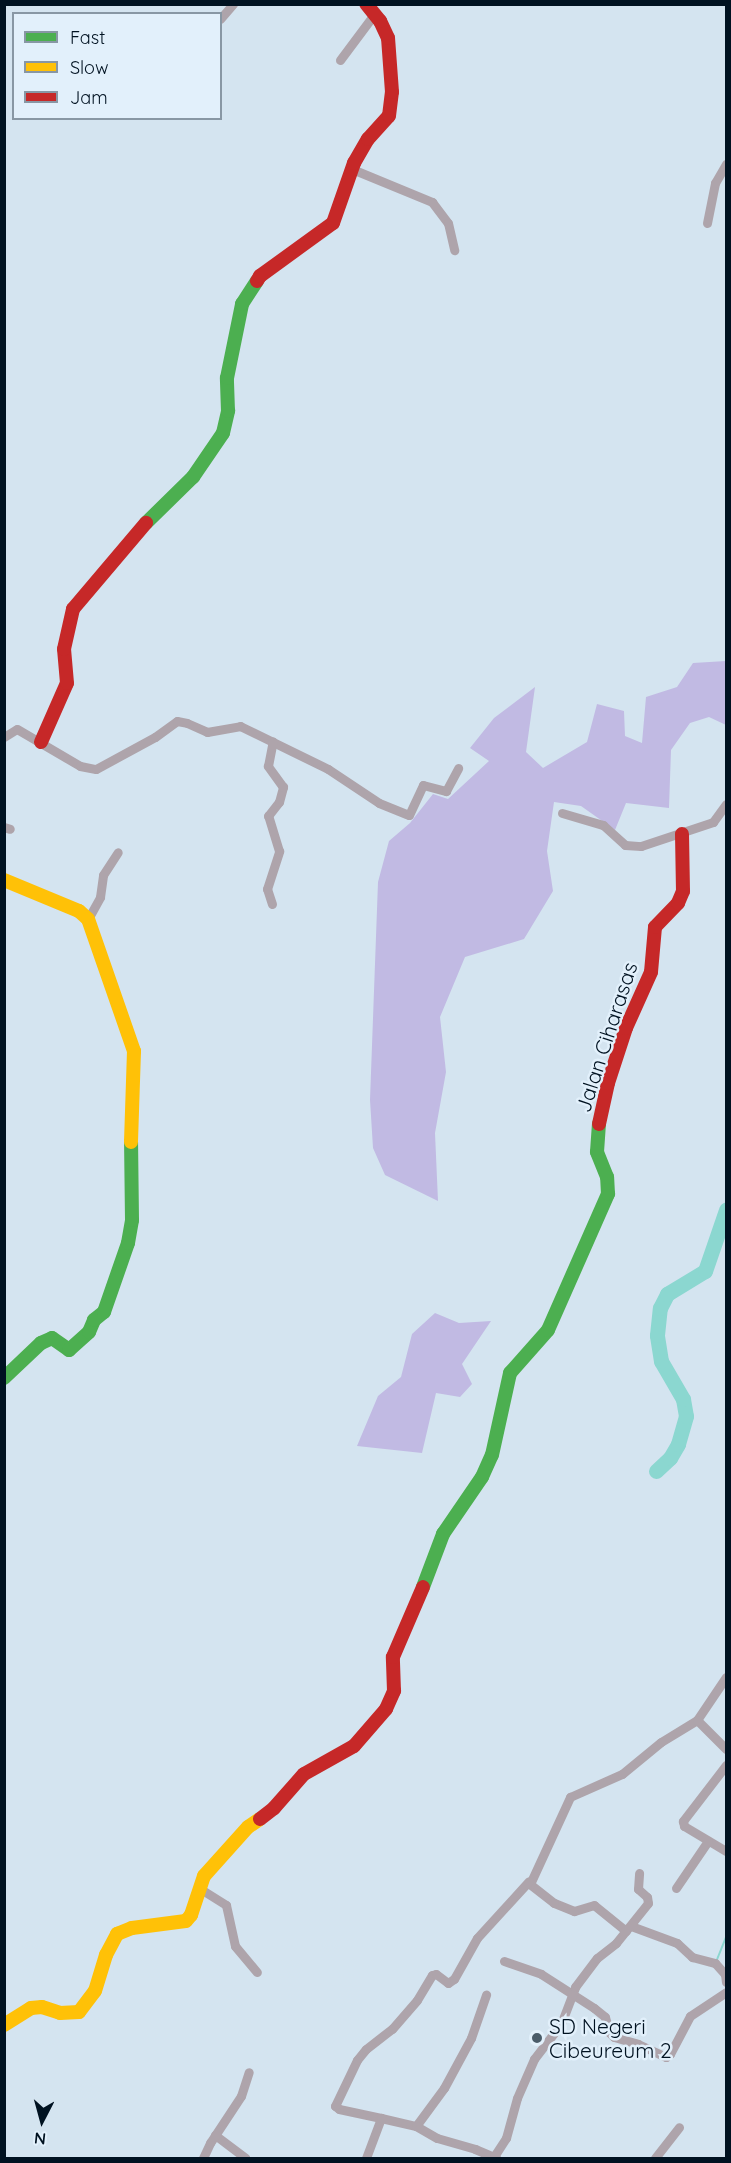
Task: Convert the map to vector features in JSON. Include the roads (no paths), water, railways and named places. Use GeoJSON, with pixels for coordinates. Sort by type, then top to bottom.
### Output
{"type":"FeatureCollection","features":[{"type":"Feature","properties":{"kind":"street"},"geometry":{"type":"LineString","coordinates":[[222,17],[232,5]]}},
{"type":"Feature","properties":{"kind":"street"},"geometry":{"type":"LineString","coordinates":[[40,742],[67,683],[64,649],[73,609],[148,520],[193,477],[217,444],[226,423],[228,378],[242,304],[260,276],[333,223],[352,169],[368,139],[384,124],[391,109],[388,38],[370,9],[340,60]]}},
{"type":"Feature","properties":{"kind":"street"},"geometry":{"type":"LineString","coordinates":[[707,223],[714,188],[726,164]]}},
{"type":"Feature","properties":{"kind":"street"},"geometry":{"type":"LineString","coordinates":[[352,169],[432,202],[448,223],[454,250]]}},
{"type":"Feature","properties":{"kind":"street"},"geometry":{"type":"LineString","coordinates":[[4,737],[17,729],[80,766],[96,769],[155,737],[177,721],[207,732],[240,726],[328,769],[363,795],[409,815],[423,785],[446,791],[458,768]]}},
{"type":"Feature","properties":{"kind":"street"},"geometry":{"type":"LineString","coordinates":[[272,904],[267,889],[279,850],[268,816],[279,802],[283,787],[268,766],[273,741]]}},
{"type":"Feature","properties":{"kind":"street"},"geometry":{"type":"LineString","coordinates":[[562,813],[603,825],[625,844],[641,846],[713,822],[726,804]]}},
{"type":"Feature","properties":{"kind":"street","name":"Jalan Ciharasas"},"geometry":{"type":"LineString","coordinates":[[6,2019],[31,2008],[42,2007],[60,2013],[78,2012],[95,1991],[106,1955],[117,1934],[132,1929],[184,1922],[191,1915],[207,1871],[242,1834],[274,1808],[304,1774],[354,1746],[391,1700],[394,1691],[392,1664],[396,1650],[417,1604],[440,1540],[482,1477],[492,1455],[510,1373],[548,1330],[608,1194],[607,1177],[597,1152],[596,1139],[608,1083],[626,1028],[651,972],[656,927],[678,903],[683,891],[682,834]]}},
{"type":"Feature","properties":{"kind":"street"},"geometry":{"type":"LineString","coordinates":[[88,919],[100,897],[103,875],[118,852]]}},
{"type":"Feature","properties":{"kind":"street"},"geometry":{"type":"LineString","coordinates":[[4,880],[79,911],[88,919],[135,1056],[130,1104],[132,1220],[128,1243],[104,1312],[94,1320],[89,1332],[69,1350],[52,1338],[41,1343],[4,1378]]}},
{"type":"Feature","properties":{"kind":"street"},"geometry":{"type":"LineString","coordinates":[[639,1873],[638,1889],[649,1902],[629,1928],[597,1959],[572,1994],[561,2024],[534,2059],[517,2098],[506,2138],[494,2158],[476,2149],[437,2138],[416,2126],[339,2109],[335,2106],[357,2060],[366,2049],[393,2029],[432,1975],[436,1974],[448,1983],[454,1979],[477,1938],[529,1881],[570,1797],[622,1774],[661,1742],[697,1720],[726,1677]]}},
{"type":"Feature","properties":{"kind":"street"},"geometry":{"type":"LineString","coordinates":[[697,1720],[726,1749]]}},
{"type":"Feature","properties":{"kind":"street"},"geometry":{"type":"LineString","coordinates":[[726,1765],[685,1814],[683,1821],[684,1826],[726,1851]]}},
{"type":"Feature","properties":{"kind":"street"},"geometry":{"type":"LineString","coordinates":[[676,1888],[708,1840]]}},
{"type":"Feature","properties":{"kind":"street"},"geometry":{"type":"LineString","coordinates":[[529,1881],[554,1903],[574,1911],[594,1905],[629,1928],[677,1943],[692,1956],[715,1963],[725,1974],[726,1982]]}},
{"type":"Feature","properties":{"kind":"street"},"geometry":{"type":"LineString","coordinates":[[199,1888],[226,1905],[235,1946],[257,1972]]}},
{"type":"Feature","properties":{"kind":"street"},"geometry":{"type":"LineString","coordinates":[[504,1961],[529,1969],[604,2016],[614,2037],[667,2057],[690,2016],[726,1992]]}},
{"type":"Feature","properties":{"kind":"street"},"geometry":{"type":"LineString","coordinates":[[416,2126],[444,2088],[471,2038],[486,1995]]}},
{"type":"Feature","properties":{"kind":"street"},"geometry":{"type":"LineString","coordinates":[[203,2158],[215,2135],[238,2102],[249,2072]]}},
{"type":"Feature","properties":{"kind":"street"},"geometry":{"type":"LineString","coordinates":[[366,2158],[381,2118]]}},
{"type":"Feature","properties":{"kind":"street"},"geometry":{"type":"LineString","coordinates":[[655,2158],[679,2127]]}},
{"type":"Feature","properties":{"kind":"street"},"geometry":{"type":"LineString","coordinates":[[215,2135],[245,2158]]}},
{"type":"Feature","properties":{"kind":"waterway"},"geometry":{"type":"LineString","coordinates":[[656,1471],[670,1458],[678,1444],[686,1416],[683,1399],[661,1361],[657,1335],[660,1308],[667,1294],[705,1271],[726,1210]]}},
{"type":"Feature","properties":{"kind":"waterway"},"geometry":{"type":"LineString","coordinates":[[716,1962],[726,1937]]}},
{"type":"Feature","properties":{"kind":"place","name":"SD Negeri Cibeureum 2"},"geometry":{"type":"Point","coordinates":[537,2038]}}]}
